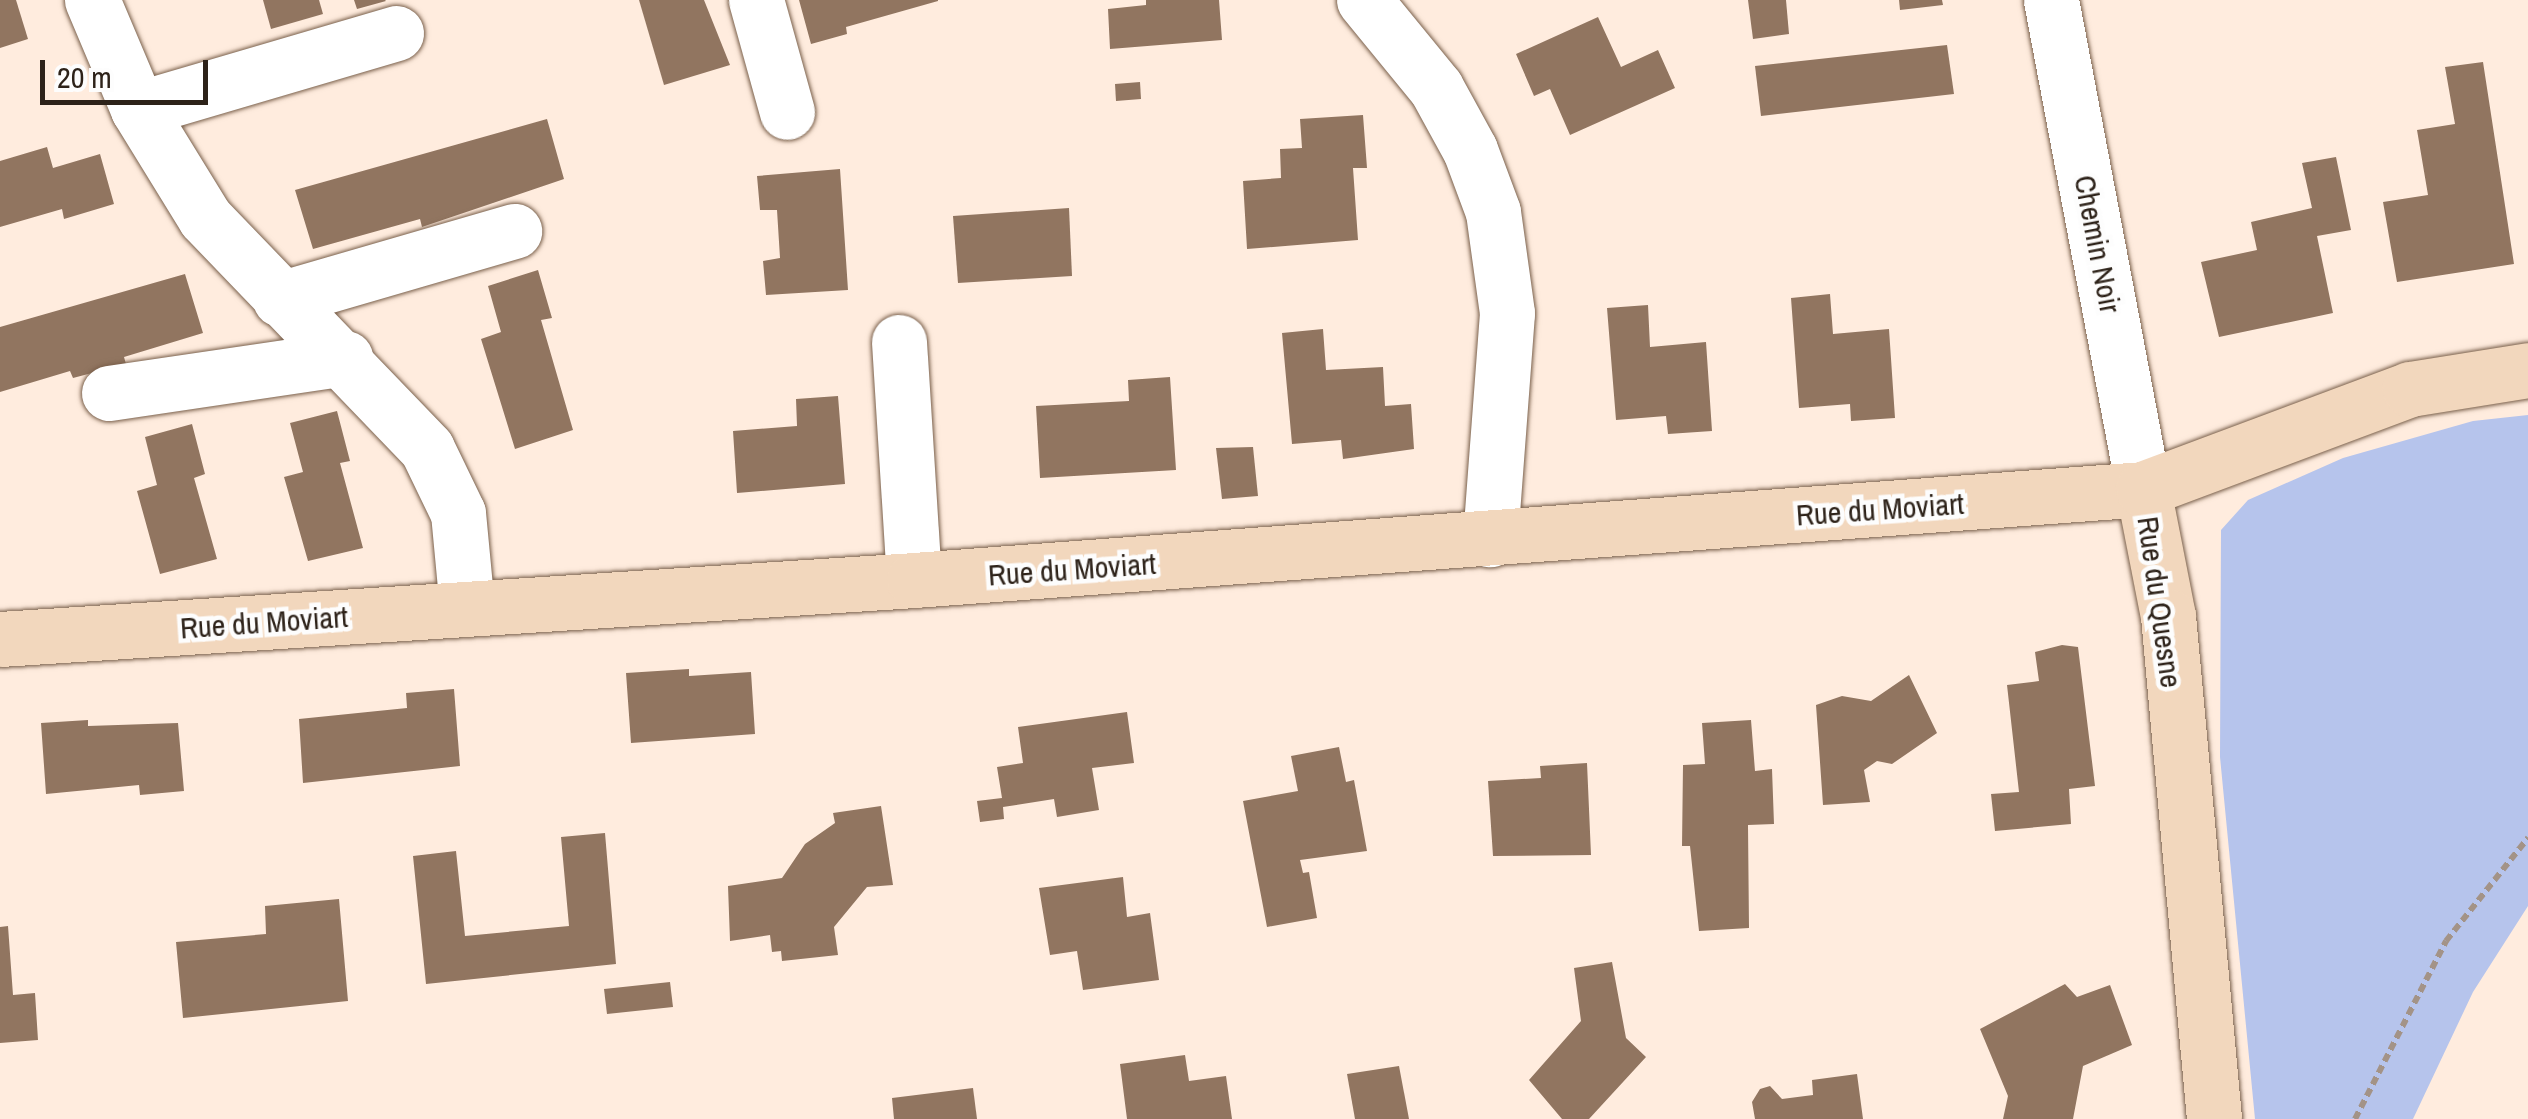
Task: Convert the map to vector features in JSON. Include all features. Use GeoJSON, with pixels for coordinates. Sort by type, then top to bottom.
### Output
{"type":"FeatureCollection","features":[{"type":"Feature","properties":{"kind":"street"},"geometry":{"type":"LineString","coordinates":[[92,0],[138,109],[206,218],[280,299],[406,421],[446,486],[466,556],[468,608]]}},
{"type":"Feature","properties":{"kind":"street"},"geometry":{"type":"LineString","coordinates":[[756,0],[786,112]]}},
{"type":"Feature","properties":{"kind":"street"},"geometry":{"type":"LineString","coordinates":[[1364,0],[1436,88],[1493,212],[1508,314],[1490,538]]}},
{"type":"Feature","properties":{"kind":"street","name":"Chemin Noir"},"geometry":{"type":"LineString","coordinates":[[2051,0],[2144,489]]}},
{"type":"Feature","properties":{"kind":"street"},"geometry":{"type":"LineString","coordinates":[[138,109],[396,33]]}},
{"type":"Feature","properties":{"kind":"street"},"geometry":{"type":"LineString","coordinates":[[280,299],[514,231]]}},
{"type":"Feature","properties":{"kind":"street"},"geometry":{"type":"LineString","coordinates":[[900,342],[914,580]]}},
{"type":"Feature","properties":{"kind":"street"},"geometry":{"type":"LineString","coordinates":[[109,393],[345,358]]}},
{"type":"Feature","properties":{"kind":"street","name":"Rue du Quesne"},"geometry":{"type":"LineString","coordinates":[[2214,1119],[2168,616],[2144,489],[2410,388],[2528,370]]}},
{"type":"Feature","properties":{"kind":"street","name":"Rue du Moviart"},"geometry":{"type":"LineString","coordinates":[[0,639],[914,580],[2144,489]]}},
{"type":"Feature","properties":{"kind":"path"},"geometry":{"type":"LineString","coordinates":[[2355,1119],[2446,941],[2528,838]]}},
{"type":"Feature","properties":{"kind":"shaded area"},"geometry":{"type":"Polygon","coordinates":[[[2528,415],[2528,906],[2473,992],[2413,1119],[2255,1119],[2220,757],[2221,530],[2248,500],[2343,458],[2473,421],[2528,415]]]}},
{"type":"Feature","properties":{"kind":"building"},"geometry":{"type":"Polygon","coordinates":[[[0,0],[16,0],[28,39],[0,48],[0,0]]]}},
{"type":"Feature","properties":{"kind":"building"},"geometry":{"type":"Polygon","coordinates":[[[263,0],[319,0],[323,14],[271,29],[263,0]]]}},
{"type":"Feature","properties":{"kind":"building"},"geometry":{"type":"Polygon","coordinates":[[[354,0],[385,0],[386,1],[357,9],[354,0]]]}},
{"type":"Feature","properties":{"kind":"building"},"geometry":{"type":"Polygon","coordinates":[[[639,0],[704,0],[730,65],[664,85],[639,0]]]}},
{"type":"Feature","properties":{"kind":"building"},"geometry":{"type":"Polygon","coordinates":[[[799,0],[938,1],[846,27],[847,34],[811,44],[799,0]]]}},
{"type":"Feature","properties":{"kind":"building"},"geometry":{"type":"Polygon","coordinates":[[[1146,0],[1219,0],[1222,40],[1110,49],[1108,9],[1146,5],[1146,0]]]}},
{"type":"Feature","properties":{"kind":"building"},"geometry":{"type":"Polygon","coordinates":[[[1748,0],[1786,0],[1789,34],[1753,39],[1748,0]]]}},
{"type":"Feature","properties":{"kind":"building"},"geometry":{"type":"Polygon","coordinates":[[[1899,0],[1942,0],[1943,5],[1900,10],[1899,0]]]}},
{"type":"Feature","properties":{"kind":"building"},"geometry":{"type":"Polygon","coordinates":[[[1598,17],[1621,67],[1658,50],[1675,88],[1570,135],[1550,89],[1534,96],[1516,54],[1598,17]]]}},
{"type":"Feature","properties":{"kind":"building"},"geometry":{"type":"Polygon","coordinates":[[[1947,45],[1954,94],[1761,116],[1755,66],[1947,45]]]}},
{"type":"Feature","properties":{"kind":"building"},"geometry":{"type":"Polygon","coordinates":[[[2483,62],[2514,264],[2397,282],[2383,202],[2428,195],[2417,130],[2455,124],[2445,67],[2483,62]]]}},
{"type":"Feature","properties":{"kind":"building"},"geometry":{"type":"Polygon","coordinates":[[[1140,82],[1141,99],[1116,101],[1115,84],[1140,82]]]}},
{"type":"Feature","properties":{"kind":"building"},"geometry":{"type":"Polygon","coordinates":[[[1363,115],[1367,168],[1353,168],[1358,240],[1247,249],[1243,181],[1281,178],[1280,149],[1302,148],[1300,119],[1363,115]]]}},
{"type":"Feature","properties":{"kind":"building"},"geometry":{"type":"Polygon","coordinates":[[[547,119],[564,179],[422,227],[420,219],[313,249],[295,190],[547,119]]]}},
{"type":"Feature","properties":{"kind":"building"},"geometry":{"type":"Polygon","coordinates":[[[47,147],[53,168],[100,154],[114,204],[64,219],[62,209],[0,227],[0,161],[47,147]]]}},
{"type":"Feature","properties":{"kind":"building"},"geometry":{"type":"Polygon","coordinates":[[[2336,157],[2351,230],[2317,236],[2333,313],[2219,337],[2201,262],[2257,250],[2251,222],[2312,208],[2302,163],[2336,157]]]}},
{"type":"Feature","properties":{"kind":"building"},"geometry":{"type":"Polygon","coordinates":[[[840,169],[848,290],[766,295],[763,261],[780,258],[777,210],[760,210],[757,176],[840,169]]]}},
{"type":"Feature","properties":{"kind":"building"},"geometry":{"type":"Polygon","coordinates":[[[1069,208],[1072,276],[958,283],[953,216],[1069,208]]]}},
{"type":"Feature","properties":{"kind":"building"},"geometry":{"type":"Polygon","coordinates":[[[538,270],[552,318],[541,320],[573,430],[515,449],[481,339],[501,332],[488,286],[538,270]]]}},
{"type":"Feature","properties":{"kind":"building"},"geometry":{"type":"Polygon","coordinates":[[[185,274],[203,333],[124,357],[126,364],[73,378],[70,371],[0,392],[0,327],[185,274]]]}},
{"type":"Feature","properties":{"kind":"building"},"geometry":{"type":"Polygon","coordinates":[[[1830,294],[1833,334],[1889,329],[1895,418],[1851,421],[1850,404],[1799,408],[1791,298],[1830,294]]]}},
{"type":"Feature","properties":{"kind":"building"},"geometry":{"type":"Polygon","coordinates":[[[1648,305],[1650,347],[1706,342],[1712,431],[1668,434],[1666,416],[1616,420],[1607,308],[1648,305]]]}},
{"type":"Feature","properties":{"kind":"building"},"geometry":{"type":"Polygon","coordinates":[[[1323,329],[1326,370],[1383,367],[1385,406],[1411,404],[1414,449],[1343,459],[1341,440],[1292,444],[1282,333],[1323,329]]]}},
{"type":"Feature","properties":{"kind":"building"},"geometry":{"type":"Polygon","coordinates":[[[1170,377],[1176,470],[1040,478],[1036,406],[1129,401],[1128,380],[1170,377]]]}},
{"type":"Feature","properties":{"kind":"building"},"geometry":{"type":"Polygon","coordinates":[[[838,396],[845,484],[737,493],[733,431],[797,426],[796,399],[838,396]]]}},
{"type":"Feature","properties":{"kind":"building"},"geometry":{"type":"Polygon","coordinates":[[[337,411],[350,461],[340,463],[363,548],[308,561],[284,477],[303,472],[290,423],[337,411]]]}},
{"type":"Feature","properties":{"kind":"building"},"geometry":{"type":"Polygon","coordinates":[[[192,424],[205,474],[194,478],[217,559],[160,574],[137,491],[157,485],[145,437],[192,424]]]}},
{"type":"Feature","properties":{"kind":"building"},"geometry":{"type":"Polygon","coordinates":[[[1253,447],[1258,496],[1222,499],[1216,448],[1253,447]]]}},
{"type":"Feature","properties":{"kind":"building"},"geometry":{"type":"Polygon","coordinates":[[[2062,645],[2078,647],[2095,786],[2069,789],[2071,824],[1995,831],[1991,794],[2019,792],[2007,685],[2039,681],[2035,652],[2062,645]]]}},
{"type":"Feature","properties":{"kind":"building"},"geometry":{"type":"Polygon","coordinates":[[[689,669],[689,676],[751,672],[755,734],[631,743],[626,673],[689,669]]]}},
{"type":"Feature","properties":{"kind":"building"},"geometry":{"type":"Polygon","coordinates":[[[1909,675],[1937,733],[1892,764],[1877,761],[1864,770],[1870,802],[1823,805],[1816,705],[1842,696],[1871,701],[1909,675]]]}},
{"type":"Feature","properties":{"kind":"building"},"geometry":{"type":"Polygon","coordinates":[[[454,689],[460,766],[303,783],[299,719],[407,708],[406,693],[454,689]]]}},
{"type":"Feature","properties":{"kind":"building"},"geometry":{"type":"Polygon","coordinates":[[[1127,712],[1134,763],[1092,768],[1099,810],[1057,817],[1054,799],[1003,807],[1004,819],[980,822],[977,801],[1002,798],[997,767],[1023,763],[1018,727],[1127,712]]]}},
{"type":"Feature","properties":{"kind":"building"},"geometry":{"type":"Polygon","coordinates":[[[88,720],[88,726],[178,723],[184,791],[140,795],[139,785],[46,794],[41,723],[88,720]]]}},
{"type":"Feature","properties":{"kind":"building"},"geometry":{"type":"Polygon","coordinates":[[[1751,720],[1755,771],[1772,769],[1774,824],[1748,825],[1749,928],[1699,931],[1690,846],[1682,846],[1683,765],[1705,764],[1702,723],[1751,720]]]}},
{"type":"Feature","properties":{"kind":"building"},"geometry":{"type":"Polygon","coordinates":[[[1339,747],[1346,782],[1354,780],[1367,851],[1300,860],[1303,873],[1309,872],[1317,918],[1267,927],[1243,801],[1298,791],[1291,756],[1339,747]]]}},
{"type":"Feature","properties":{"kind":"building"},"geometry":{"type":"Polygon","coordinates":[[[1587,763],[1591,855],[1493,856],[1488,781],[1541,778],[1540,766],[1587,763]]]}},
{"type":"Feature","properties":{"kind":"building"},"geometry":{"type":"Polygon","coordinates":[[[881,806],[893,885],[867,887],[834,927],[838,955],[782,961],[781,951],[772,952],[770,935],[730,941],[728,886],[782,878],[805,844],[835,823],[833,813],[881,806]]]}},
{"type":"Feature","properties":{"kind":"building"},"geometry":{"type":"Polygon","coordinates":[[[605,833],[616,964],[426,984],[413,856],[456,851],[465,936],[569,926],[561,837],[605,833]]]}},
{"type":"Feature","properties":{"kind":"building"},"geometry":{"type":"Polygon","coordinates":[[[1123,877],[1127,917],[1150,913],[1159,980],[1083,990],[1077,951],[1050,955],[1039,888],[1123,877]]]}},
{"type":"Feature","properties":{"kind":"building"},"geometry":{"type":"Polygon","coordinates":[[[339,899],[348,1001],[183,1018],[176,942],[266,934],[265,906],[339,899]]]}},
{"type":"Feature","properties":{"kind":"building"},"geometry":{"type":"Polygon","coordinates":[[[8,926],[13,995],[35,993],[38,1040],[0,1043],[0,927],[8,926]]]}},
{"type":"Feature","properties":{"kind":"building"},"geometry":{"type":"Polygon","coordinates":[[[1612,962],[1626,1038],[1646,1057],[1589,1119],[1562,1119],[1529,1080],[1581,1021],[1574,968],[1612,962]]]}},
{"type":"Feature","properties":{"kind":"building"},"geometry":{"type":"Polygon","coordinates":[[[670,982],[673,1007],[607,1014],[604,989],[670,982]]]}},
{"type":"Feature","properties":{"kind":"building"},"geometry":{"type":"Polygon","coordinates":[[[2065,984],[2077,997],[2110,985],[2132,1045],[2083,1066],[2073,1119],[2003,1119],[2008,1096],[1980,1029],[2065,984]]]}},
{"type":"Feature","properties":{"kind":"building"},"geometry":{"type":"Polygon","coordinates":[[[1185,1055],[1189,1081],[1226,1076],[1232,1119],[1127,1119],[1120,1064],[1185,1055]]]}},
{"type":"Feature","properties":{"kind":"building"},"geometry":{"type":"Polygon","coordinates":[[[1399,1066],[1409,1119],[1355,1119],[1347,1074],[1399,1066]]]}},
{"type":"Feature","properties":{"kind":"building"},"geometry":{"type":"Polygon","coordinates":[[[1857,1074],[1863,1119],[1755,1119],[1752,1102],[1760,1089],[1770,1086],[1782,1099],[1813,1095],[1812,1080],[1857,1074]]]}},
{"type":"Feature","properties":{"kind":"building"},"geometry":{"type":"Polygon","coordinates":[[[973,1088],[977,1119],[894,1119],[892,1098],[973,1088]]]}}]}
